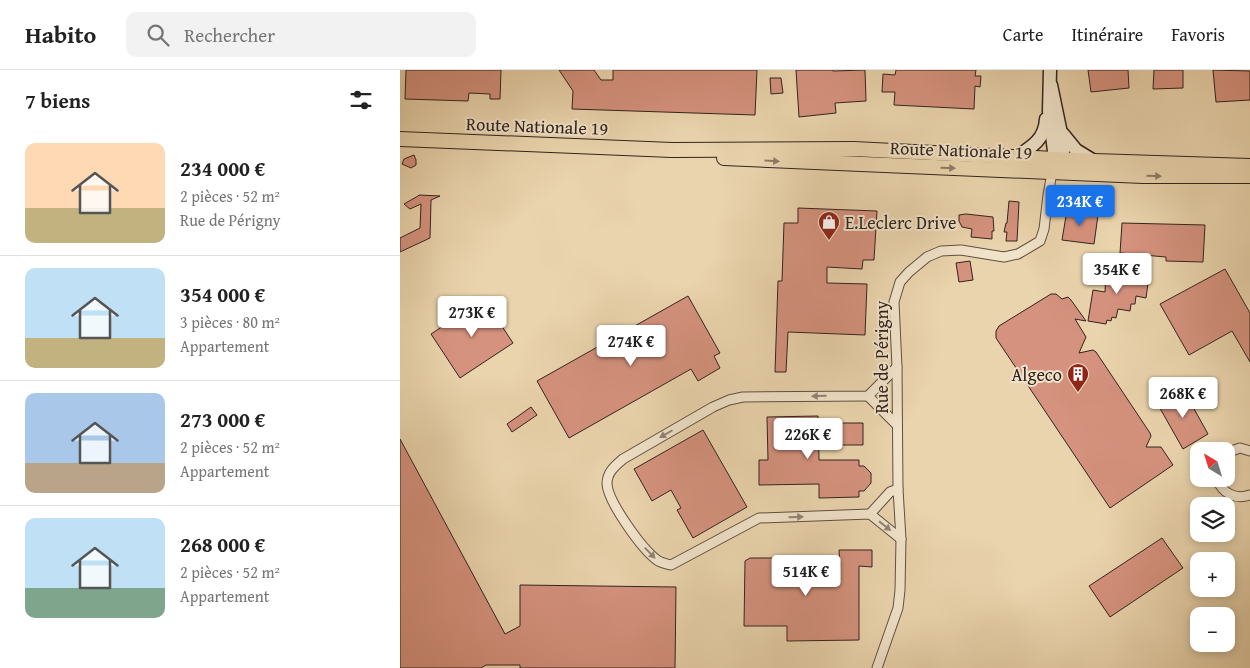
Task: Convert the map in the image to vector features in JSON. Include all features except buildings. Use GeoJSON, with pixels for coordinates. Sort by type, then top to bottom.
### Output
{"type":"FeatureCollection","features":[{"type":"Feature","properties":{"kind":"main road","name":"Route Nationale 19"},"geometry":{"type":"LineString","coordinates":[[400,139],[672,150],[854,149],[1016,157],[1054,165],[1143,176],[1250,176]]}},
{"type":"Feature","properties":{"kind":"main road","name":"Route Nationale 19"},"geometry":{"type":"LineString","coordinates":[[672,150],[730,159],[1054,165],[1094,161],[1250,166]]}},
{"type":"Feature","properties":{"kind":"street"},"geometry":{"type":"LineString","coordinates":[[1050,70],[1051,85],[1064,148],[1054,165]]}},
{"type":"Feature","properties":{"kind":"street"},"geometry":{"type":"LineString","coordinates":[[1016,157],[1030,149],[1044,133],[1045,101],[1051,85]]}},
{"type":"Feature","properties":{"kind":"street"},"geometry":{"type":"LineString","coordinates":[[1051,85],[1049,111],[1054,165]]}},
{"type":"Feature","properties":{"kind":"street"},"geometry":{"type":"LineString","coordinates":[[1060,128],[1071,145],[1094,161]]}},
{"type":"Feature","properties":{"kind":"street","name":"Rue de Périgny"},"geometry":{"type":"LineString","coordinates":[[877,668],[898,608],[900,590],[901,539],[898,489],[894,302],[900,282],[926,257],[941,251],[960,250],[1004,258],[1018,254],[1040,242],[1044,229],[1054,165]]}},
{"type":"Feature","properties":{"kind":"street"},"geometry":{"type":"LineString","coordinates":[[868,396],[896,367]]}},
{"type":"Feature","properties":{"kind":"street"},"geometry":{"type":"LineString","coordinates":[[897,425],[868,396],[742,397],[713,407],[623,459],[612,469],[607,482],[610,495],[618,511],[647,552],[659,562],[671,565],[759,518],[870,514],[901,539]]}},
{"type":"Feature","properties":{"kind":"street"},"geometry":{"type":"LineString","coordinates":[[1235,450],[1240,448],[1250,451]]}},
{"type":"Feature","properties":{"kind":"street"},"geometry":{"type":"LineString","coordinates":[[1222,488],[1231,495],[1241,497],[1250,495]]}},
{"type":"Feature","properties":{"kind":"street"},"geometry":{"type":"LineString","coordinates":[[870,514],[890,492],[898,489]]}},
{"type":"Feature","properties":{"kind":"place","name":"E.Leclerc Drive"},"geometry":{"type":"Point","coordinates":[829,241]}},
{"type":"Feature","properties":{"kind":"place","name":"Algeco"},"geometry":{"type":"Point","coordinates":[1078,393]}}]}
